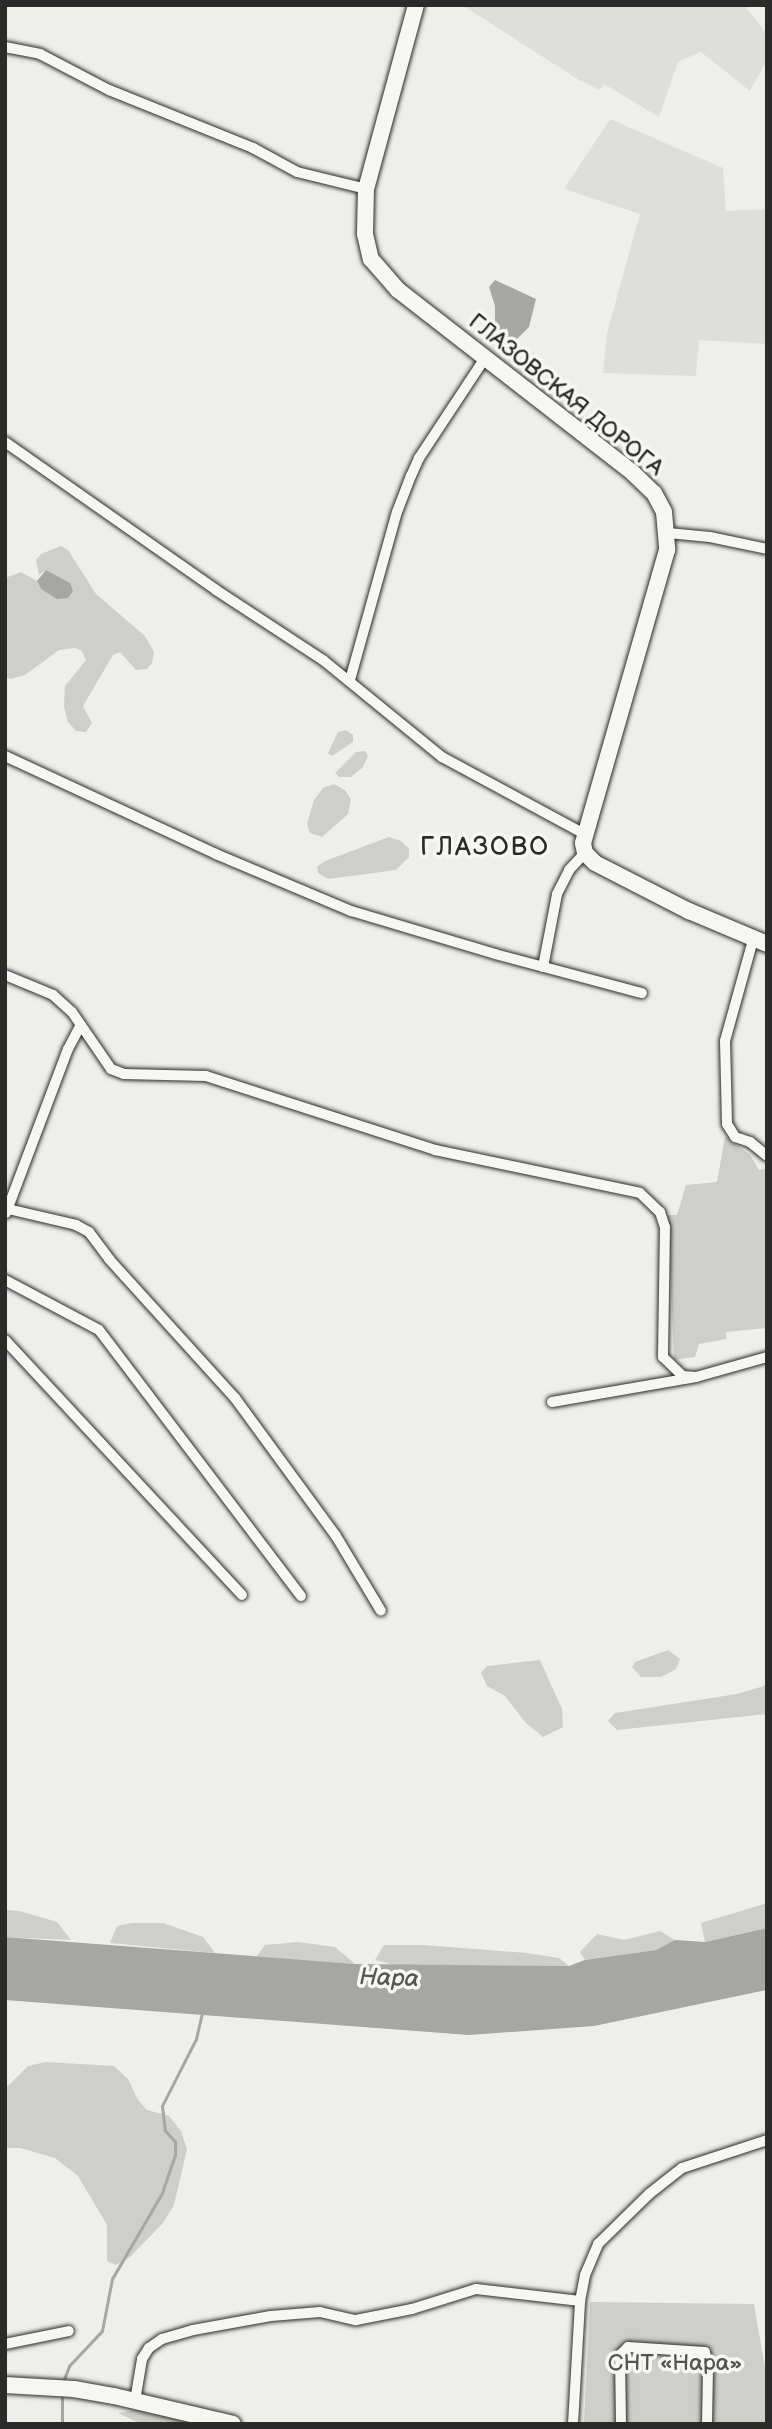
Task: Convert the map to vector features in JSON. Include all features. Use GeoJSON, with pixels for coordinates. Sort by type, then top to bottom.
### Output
{"type":"FeatureCollection","features":[{"type":"Feature","properties":{"kind":"street","name":"ГЛАЗОВСКАЯ ДОРОГА"},"geometry":{"type":"LineString","coordinates":[[416,5],[366,189],[365,234],[371,260],[398,290],[634,473],[661,503],[668,533],[667,550],[586,835],[585,853]]}},
{"type":"Feature","properties":{"kind":"street"},"geometry":{"type":"LineString","coordinates":[[5,47],[40,54],[109,90],[253,148],[297,172],[366,189]]}},
{"type":"Feature","properties":{"kind":"street"},"geometry":{"type":"LineString","coordinates":[[350,680],[397,512],[411,476],[419,458],[485,358]]}},
{"type":"Feature","properties":{"kind":"street"},"geometry":{"type":"LineString","coordinates":[[5,442],[350,680],[442,757],[586,835]]}},
{"type":"Feature","properties":{"kind":"street"},"geometry":{"type":"LineString","coordinates":[[668,533],[710,537],[767,548]]}},
{"type":"Feature","properties":{"kind":"street"},"geometry":{"type":"LineString","coordinates":[[5,756],[216,854],[351,911],[642,993]]}},
{"type":"Feature","properties":{"kind":"street"},"geometry":{"type":"LineString","coordinates":[[543,967],[557,894],[569,870],[585,853],[595,863],[760,942],[725,1041],[727,1124],[734,1137],[750,1142],[767,1156]]}},
{"type":"Feature","properties":{"kind":"street"},"geometry":{"type":"LineString","coordinates":[[5,975],[53,995],[81,1025],[111,1069],[124,1074],[206,1076],[435,1150],[640,1193],[660,1212],[665,1227],[663,1357],[673,1370],[683,1376],[696,1377]]}},
{"type":"Feature","properties":{"kind":"street"},"geometry":{"type":"LineString","coordinates":[[81,1025],[68,1049],[6,1212],[76,1225],[89,1231],[109,1259],[257,1426],[336,1536],[381,1611]]}},
{"type":"Feature","properties":{"kind":"street"},"geometry":{"type":"LineString","coordinates":[[5,1280],[99,1330],[301,1596]]}},
{"type":"Feature","properties":{"kind":"street"},"geometry":{"type":"LineString","coordinates":[[5,1340],[242,1595]]}},
{"type":"Feature","properties":{"kind":"street"},"geometry":{"type":"LineString","coordinates":[[552,1402],[696,1377],[767,1357]]}},
{"type":"Feature","properties":{"kind":"street"},"geometry":{"type":"LineString","coordinates":[[573,2424],[580,2301],[585,2275],[598,2244],[649,2194],[682,2168],[767,2140]]}},
{"type":"Feature","properties":{"kind":"street"},"geometry":{"type":"LineString","coordinates":[[135,2401],[142,2359],[149,2348],[162,2339],[193,2330],[271,2316],[320,2312],[356,2320],[412,2309],[476,2289],[580,2301]]}},
{"type":"Feature","properties":{"kind":"street"},"geometry":{"type":"LineString","coordinates":[[5,2344],[69,2331]]}},
{"type":"Feature","properties":{"kind":"street"},"geometry":{"type":"LineString","coordinates":[[621,2424],[620,2355],[628,2347],[705,2351],[708,2368],[708,2424]]}},
{"type":"Feature","properties":{"kind":"street"},"geometry":{"type":"LineString","coordinates":[[5,2385],[74,2389],[233,2424]]}},
{"type":"Feature","properties":{"kind":"shaded area"},"geometry":{"type":"Polygon","coordinates":[[[462,5],[744,5],[767,34],[767,60],[750,91],[701,52],[678,62],[659,117],[604,84],[600,90],[579,80],[462,5]]]}},
{"type":"Feature","properties":{"kind":"shaded area"},"geometry":{"type":"Polygon","coordinates":[[[610,119],[723,168],[726,211],[767,209],[767,344],[699,340],[696,376],[603,373],[607,333],[640,214],[564,189],[610,119]]]}},
{"type":"Feature","properties":{"kind":"green space"},"geometry":{"type":"Polygon","coordinates":[[[61,546],[68,550],[96,594],[145,636],[154,652],[152,663],[147,669],[136,670],[120,652],[113,655],[83,706],[92,723],[86,732],[76,731],[68,722],[64,707],[65,686],[86,660],[82,651],[75,648],[59,650],[25,675],[5,678],[5,578],[21,572],[37,581],[41,589],[46,570],[39,575],[36,560],[41,554],[61,546]]]}},
{"type":"Feature","properties":{"kind":"green space"},"geometry":{"type":"Polygon","coordinates":[[[346,730],[353,735],[353,742],[332,756],[328,753],[338,732],[346,730]]]}},
{"type":"Feature","properties":{"kind":"green space"},"geometry":{"type":"Polygon","coordinates":[[[365,751],[368,756],[363,767],[351,777],[339,777],[335,773],[356,752],[365,751]]]}},
{"type":"Feature","properties":{"kind":"green space"},"geometry":{"type":"Polygon","coordinates":[[[334,784],[345,790],[351,799],[348,814],[322,837],[310,833],[307,824],[314,800],[323,788],[334,784]]]}},
{"type":"Feature","properties":{"kind":"green space"},"geometry":{"type":"Polygon","coordinates":[[[389,837],[401,841],[409,849],[409,857],[396,870],[328,879],[318,873],[317,867],[325,861],[389,837]]]}},
{"type":"Feature","properties":{"kind":"green space"},"geometry":{"type":"Polygon","coordinates":[[[725,1137],[750,1155],[759,1170],[767,1168],[767,1328],[726,1332],[726,1339],[699,1344],[695,1357],[674,1360],[668,1215],[677,1215],[686,1185],[717,1182],[725,1137]]]}},
{"type":"Feature","properties":{"kind":"green space"},"geometry":{"type":"Polygon","coordinates":[[[668,1650],[680,1659],[676,1669],[661,1677],[641,1677],[632,1667],[635,1662],[668,1650]]]}},
{"type":"Feature","properties":{"kind":"green space"},"geometry":{"type":"Polygon","coordinates":[[[540,1660],[562,1709],[563,1727],[543,1737],[525,1722],[505,1696],[487,1686],[481,1673],[487,1666],[540,1660]]]}},
{"type":"Feature","properties":{"kind":"green space"},"geometry":{"type":"Polygon","coordinates":[[[767,1685],[767,1714],[617,1730],[608,1721],[615,1713],[737,1694],[767,1685]]]}},
{"type":"Feature","properties":{"kind":"green space"},"geometry":{"type":"Polygon","coordinates":[[[767,1903],[767,1928],[705,1942],[701,1923],[767,1903]]]}},
{"type":"Feature","properties":{"kind":"green space"},"geometry":{"type":"Polygon","coordinates":[[[5,1910],[20,1911],[57,1922],[71,1940],[5,1937],[5,1910]]]}},
{"type":"Feature","properties":{"kind":"green space"},"geometry":{"type":"Polygon","coordinates":[[[163,1923],[203,1937],[215,1953],[110,1943],[117,1926],[163,1923]]]}},
{"type":"Feature","properties":{"kind":"green space"},"geometry":{"type":"Polygon","coordinates":[[[660,1931],[675,1940],[656,1950],[585,1960],[580,1952],[597,1934],[624,1940],[660,1931]]]}},
{"type":"Feature","properties":{"kind":"green space"},"geometry":{"type":"Polygon","coordinates":[[[298,1942],[335,1947],[355,1964],[256,1957],[265,1945],[298,1942]]]}},
{"type":"Feature","properties":{"kind":"green space"},"geometry":{"type":"Polygon","coordinates":[[[384,1945],[424,1945],[527,1953],[559,1958],[569,1966],[394,1965],[375,1960],[384,1945]]]}},
{"type":"Feature","properties":{"kind":"green space"},"geometry":{"type":"Polygon","coordinates":[[[46,2062],[114,2066],[128,2079],[138,2100],[147,2110],[169,2116],[181,2131],[187,2149],[174,2205],[163,2223],[129,2258],[116,2265],[107,2261],[107,2225],[78,2176],[55,2158],[20,2148],[5,2148],[5,2089],[28,2066],[46,2062]]]}},
{"type":"Feature","properties":{"kind":"green space","name":"СНТ «Нара»"},"geometry":{"type":"Polygon","coordinates":[[[590,2302],[754,2304],[767,2380],[767,2424],[584,2424],[590,2302]]]}},
{"type":"Feature","properties":{"kind":"green space"},"geometry":{"type":"Polygon","coordinates":[[[137,2410],[201,2424],[142,2424],[118,2413],[137,2410]]]}},
{"type":"Feature","properties":{"kind":"water"},"geometry":{"type":"Polygon","coordinates":[[[495,280],[536,299],[529,327],[512,344],[495,330],[495,306],[489,287],[495,280]]]}},
{"type":"Feature","properties":{"kind":"water"},"geometry":{"type":"Polygon","coordinates":[[[46,570],[70,583],[73,591],[68,598],[57,599],[41,589],[37,581],[46,570]]]}},
{"type":"Feature","properties":{"kind":"water","name":"Нара"},"geometry":{"type":"Polygon","coordinates":[[[767,1928],[767,1990],[594,2026],[469,2035],[5,2000],[5,1937],[355,1964],[569,1966],[585,1960],[656,1950],[675,1940],[705,1942],[767,1928]]]}},
{"type":"Feature","properties":{"kind":"waterway"},"geometry":{"type":"LineString","coordinates":[[63,2382],[69,2366],[102,2331],[112,2279],[162,2193],[175,2155],[175,2142],[165,2131],[162,2106],[196,2039],[202,2013]]}},
{"type":"Feature","properties":{"kind":"waterway"},"geometry":{"type":"LineString","coordinates":[[62,2396],[62,2424]]}},
{"type":"Feature","properties":{"kind":"district","name":"ГЛАЗОВО"},"geometry":{"type":"Point","coordinates":[485,848]}}]}
